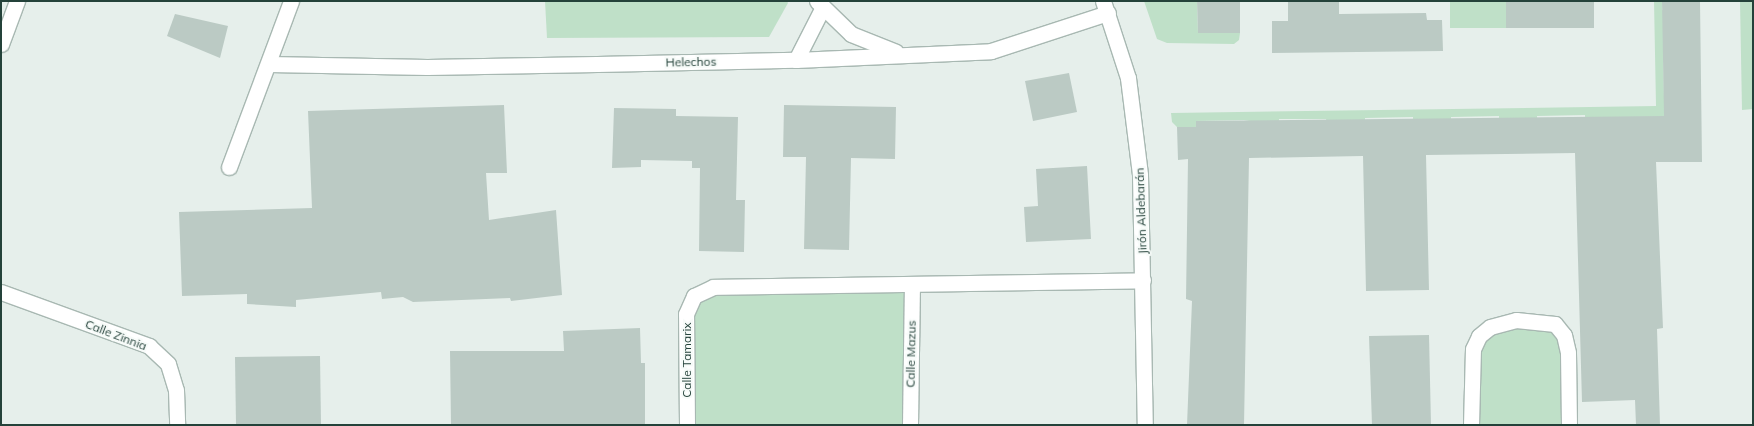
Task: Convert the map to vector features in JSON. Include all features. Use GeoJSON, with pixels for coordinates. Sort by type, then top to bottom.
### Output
{"type":"FeatureCollection","features":[{"type":"Feature","properties":{"kind":"street"},"geometry":{"type":"LineString","coordinates":[[1,44],[17,1]]}},
{"type":"Feature","properties":{"kind":"street"},"geometry":{"type":"LineString","coordinates":[[229,166],[269,64],[291,1]]}},
{"type":"Feature","properties":{"kind":"street"},"geometry":{"type":"LineString","coordinates":[[796,60],[820,5],[851,34],[899,54]]}},
{"type":"Feature","properties":{"kind":"street","name":"Helechos"},"geometry":{"type":"LineString","coordinates":[[269,64],[427,67],[796,60],[991,51],[1105,7]]}},
{"type":"Feature","properties":{"kind":"street","name":"Jirón Aldebarán"},"geometry":{"type":"LineString","coordinates":[[1105,7],[1128,78],[1140,176],[1145,425]]}},
{"type":"Feature","properties":{"kind":"street"},"geometry":{"type":"LineString","coordinates":[[912,284],[1143,280]]}},
{"type":"Feature","properties":{"kind":"street","name":"Calle Tamarix"},"geometry":{"type":"LineString","coordinates":[[687,425],[686,314],[694,296],[713,287],[912,284]]}},
{"type":"Feature","properties":{"kind":"street","name":"Calle Mazus"},"geometry":{"type":"LineString","coordinates":[[910,425],[912,284]]}},
{"type":"Feature","properties":{"kind":"street","name":"Calle Zinnia"},"geometry":{"type":"LineString","coordinates":[[1,292],[149,346],[168,364],[176,390],[177,425]]}},
{"type":"Feature","properties":{"kind":"street"},"geometry":{"type":"LineString","coordinates":[[1471,425],[1473,349],[1479,336],[1490,327],[1516,320],[1555,324],[1564,335],[1568,353],[1569,425]]}},
{"type":"Feature","properties":{"kind":"green space"},"geometry":{"type":"Polygon","coordinates":[[[545,1],[787,1],[788,3],[769,37],[547,38],[545,1]]]}},
{"type":"Feature","properties":{"kind":"green space"},"geometry":{"type":"Polygon","coordinates":[[[1144,1],[1197,1],[1198,33],[1240,33],[1239,40],[1234,44],[1167,43],[1157,39],[1144,1]]]}},
{"type":"Feature","properties":{"kind":"green space"},"geometry":{"type":"Polygon","coordinates":[[[1450,1],[1506,1],[1506,28],[1450,28],[1450,1]]]}},
{"type":"Feature","properties":{"kind":"green space"},"geometry":{"type":"Polygon","coordinates":[[[1654,1],[1662,1],[1662,10],[1668,11],[1663,49],[1664,97],[1670,127],[1585,121],[1585,115],[1537,116],[1537,122],[1499,122],[1499,116],[1451,117],[1451,123],[1413,124],[1413,117],[1365,118],[1365,125],[1327,125],[1326,119],[1279,119],[1279,126],[1244,120],[1196,121],[1196,127],[1177,127],[1172,122],[1171,113],[1656,106],[1654,1]]]}},
{"type":"Feature","properties":{"kind":"green space"},"geometry":{"type":"Polygon","coordinates":[[[1740,1],[1753,1],[1753,109],[1742,110],[1740,1]]]}},
{"type":"Feature","properties":{"kind":"green space"},"geometry":{"type":"Polygon","coordinates":[[[912,284],[910,425],[687,425],[694,296],[713,287],[912,284]]]}},
{"type":"Feature","properties":{"kind":"green space"},"geometry":{"type":"Polygon","coordinates":[[[1489,326],[1560,328],[1569,425],[1470,425],[1473,349],[1489,326]]]}},
{"type":"Feature","properties":{"kind":"building"},"geometry":{"type":"Polygon","coordinates":[[[1197,1],[1240,1],[1240,33],[1198,33],[1197,1]]]}},
{"type":"Feature","properties":{"kind":"building"},"geometry":{"type":"Polygon","coordinates":[[[1288,1],[1339,1],[1339,14],[1426,13],[1427,20],[1442,20],[1443,51],[1272,53],[1272,21],[1288,21],[1288,1]]]}},
{"type":"Feature","properties":{"kind":"building"},"geometry":{"type":"Polygon","coordinates":[[[1506,1],[1594,1],[1594,28],[1506,28],[1506,1]]]}},
{"type":"Feature","properties":{"kind":"building"},"geometry":{"type":"Polygon","coordinates":[[[1662,1],[1700,1],[1702,162],[1656,162],[1663,328],[1657,329],[1660,425],[1636,425],[1635,400],[1582,402],[1575,153],[1426,155],[1429,290],[1366,291],[1363,156],[1249,158],[1244,425],[1187,425],[1192,301],[1186,299],[1188,159],[1178,160],[1177,127],[1196,127],[1196,121],[1664,116],[1662,1]]]}},
{"type":"Feature","properties":{"kind":"building"},"geometry":{"type":"Polygon","coordinates":[[[175,14],[228,26],[220,58],[167,36],[175,14]]]}},
{"type":"Feature","properties":{"kind":"building"},"geometry":{"type":"Polygon","coordinates":[[[1069,73],[1077,112],[1033,121],[1025,81],[1069,73]]]}},
{"type":"Feature","properties":{"kind":"building"},"geometry":{"type":"Polygon","coordinates":[[[504,105],[507,173],[486,173],[489,220],[556,210],[562,295],[511,301],[510,298],[413,302],[403,297],[382,299],[381,292],[296,300],[296,307],[247,304],[247,294],[182,296],[179,212],[312,208],[308,111],[504,105]]]}},
{"type":"Feature","properties":{"kind":"building"},"geometry":{"type":"Polygon","coordinates":[[[784,105],[896,107],[895,159],[851,158],[849,250],[804,249],[806,157],[783,157],[784,105]]]}},
{"type":"Feature","properties":{"kind":"building"},"geometry":{"type":"Polygon","coordinates":[[[614,108],[676,109],[676,116],[738,117],[736,200],[745,200],[744,252],[699,251],[700,168],[692,168],[692,161],[641,160],[641,167],[612,168],[614,108]]]}},
{"type":"Feature","properties":{"kind":"building"},"geometry":{"type":"Polygon","coordinates":[[[1087,166],[1091,239],[1026,242],[1024,207],[1038,206],[1036,169],[1087,166]]]}},
{"type":"Feature","properties":{"kind":"building"},"geometry":{"type":"Polygon","coordinates":[[[640,328],[641,363],[645,363],[645,425],[451,425],[450,351],[564,351],[563,331],[640,328]]]}},
{"type":"Feature","properties":{"kind":"building"},"geometry":{"type":"Polygon","coordinates":[[[1429,335],[1431,425],[1372,425],[1369,336],[1429,335]]]}},
{"type":"Feature","properties":{"kind":"building"},"geometry":{"type":"Polygon","coordinates":[[[320,356],[321,425],[236,425],[235,357],[320,356]]]}}]}
